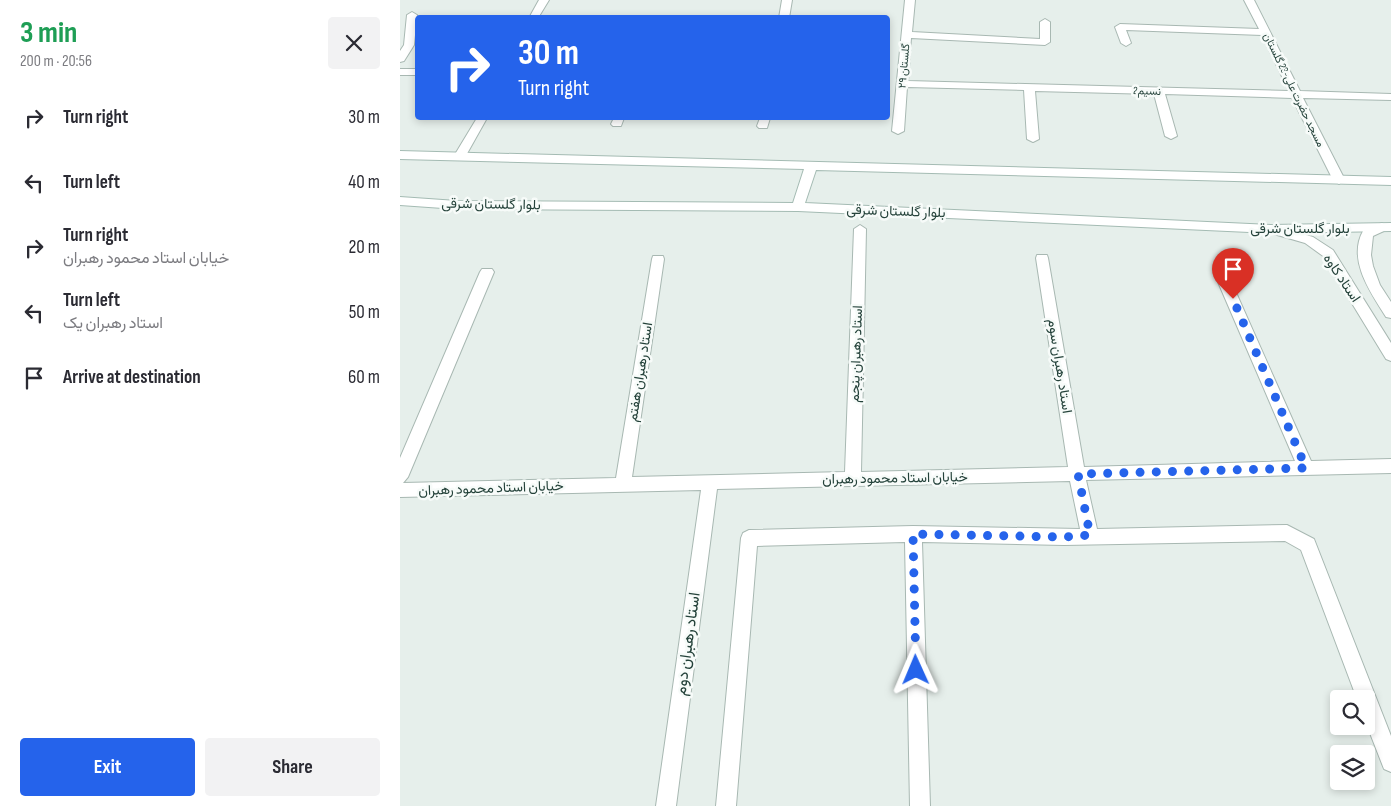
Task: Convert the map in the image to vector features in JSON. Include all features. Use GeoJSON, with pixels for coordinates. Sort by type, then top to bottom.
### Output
{"type":"FeatureCollection","features":[{"type":"Feature","properties":{"kind":"street"},"geometry":{"type":"LineString","coordinates":[[534,9],[544,0]]}},
{"type":"Feature","properties":{"kind":"street"},"geometry":{"type":"LineString","coordinates":[[784,15],[787,0]]}},
{"type":"Feature","properties":{"kind":"street","name":"گلستان ۲۹"},"geometry":{"type":"LineString","coordinates":[[898,131],[910,0]]}},
{"type":"Feature","properties":{"kind":"street","name":"مسجد حضرت علی-23 گلستان"},"geometry":{"type":"LineString","coordinates":[[1250,0],[1339,180]]}},
{"type":"Feature","properties":{"kind":"street"},"geometry":{"type":"LineString","coordinates":[[400,58],[409,45],[412,15]]}},
{"type":"Feature","properties":{"kind":"street"},"geometry":{"type":"LineString","coordinates":[[907,35],[1045,42],[1045,22]]}},
{"type":"Feature","properties":{"kind":"street"},"geometry":{"type":"LineString","coordinates":[[1126,43],[1120,27],[1265,32]]}},
{"type":"Feature","properties":{"kind":"street"},"geometry":{"type":"LineString","coordinates":[[400,72],[415,72]]}},
{"type":"Feature","properties":{"kind":"street","name":"نسیم2"},"geometry":{"type":"LineString","coordinates":[[902,84],[1391,98]]}},
{"type":"Feature","properties":{"kind":"street"},"geometry":{"type":"LineString","coordinates":[[1029,88],[1033,139]]}},
{"type":"Feature","properties":{"kind":"street"},"geometry":{"type":"LineString","coordinates":[[1158,91],[1171,136]]}},
{"type":"Feature","properties":{"kind":"street"},"geometry":{"type":"LineString","coordinates":[[460,156],[481,120]]}},
{"type":"Feature","properties":{"kind":"street"},"geometry":{"type":"LineString","coordinates":[[400,155],[1391,181]]}},
{"type":"Feature","properties":{"kind":"street"},"geometry":{"type":"LineString","coordinates":[[798,207],[811,166]]}},
{"type":"Feature","properties":{"kind":"street","name":"بلوار گلستان شرقی"},"geometry":{"type":"LineString","coordinates":[[400,202],[466,205],[798,207],[1271,229],[1386,227]]}},
{"type":"Feature","properties":{"kind":"street","name":"استاد کاوه"},"geometry":{"type":"LineString","coordinates":[[1386,227],[1367,234],[1363,247],[1369,278],[1391,312]]}},
{"type":"Feature","properties":{"kind":"street","name":"استاد رهبران پنجم"},"geometry":{"type":"LineString","coordinates":[[853,479],[860,229]]}},
{"type":"Feature","properties":{"kind":"street","name":"استاد کاوه"},"geometry":{"type":"LineString","coordinates":[[1271,229],[1309,240],[1328,253],[1391,354]]}},
{"type":"Feature","properties":{"kind":"street","name":"استاد رهبران سوم"},"geometry":{"type":"LineString","coordinates":[[1042,258],[1090,535]]}},
{"type":"Feature","properties":{"kind":"street","name":"استاد رهبران هفتم"},"geometry":{"type":"LineString","coordinates":[[623,484],[658,259]]}},
{"type":"Feature","properties":{"kind":"street"},"geometry":{"type":"LineString","coordinates":[[400,477],[487,272]]}},
{"type":"Feature","properties":{"kind":"street"},"geometry":{"type":"LineString","coordinates":[[1225,282],[1306,468]]}},
{"type":"Feature","properties":{"kind":"street","name":"خیابان استاد محمود رهبران"},"geometry":{"type":"LineString","coordinates":[[400,490],[1391,466]]}},
{"type":"Feature","properties":{"kind":"street","name":"استاد رهبران دوم"},"geometry":{"type":"LineString","coordinates":[[666,806],[710,482]]}},
{"type":"Feature","properties":{"kind":"street"},"geometry":{"type":"LineString","coordinates":[[726,806],[749,538],[913,534],[1064,537],[1090,535],[1172,536],[1286,533],[1308,545],[1391,762]]}},
{"type":"Feature","properties":{"kind":"street"},"geometry":{"type":"LineString","coordinates":[[913,534],[920,806]]}},
{"type":"Feature","properties":{"kind":"route"},"geometry":{"type":"LineString","coordinates":[[916,670],[913,534],[1064,537],[1090,535],[1078,474],[1306,468],[1233,299]]}}]}
